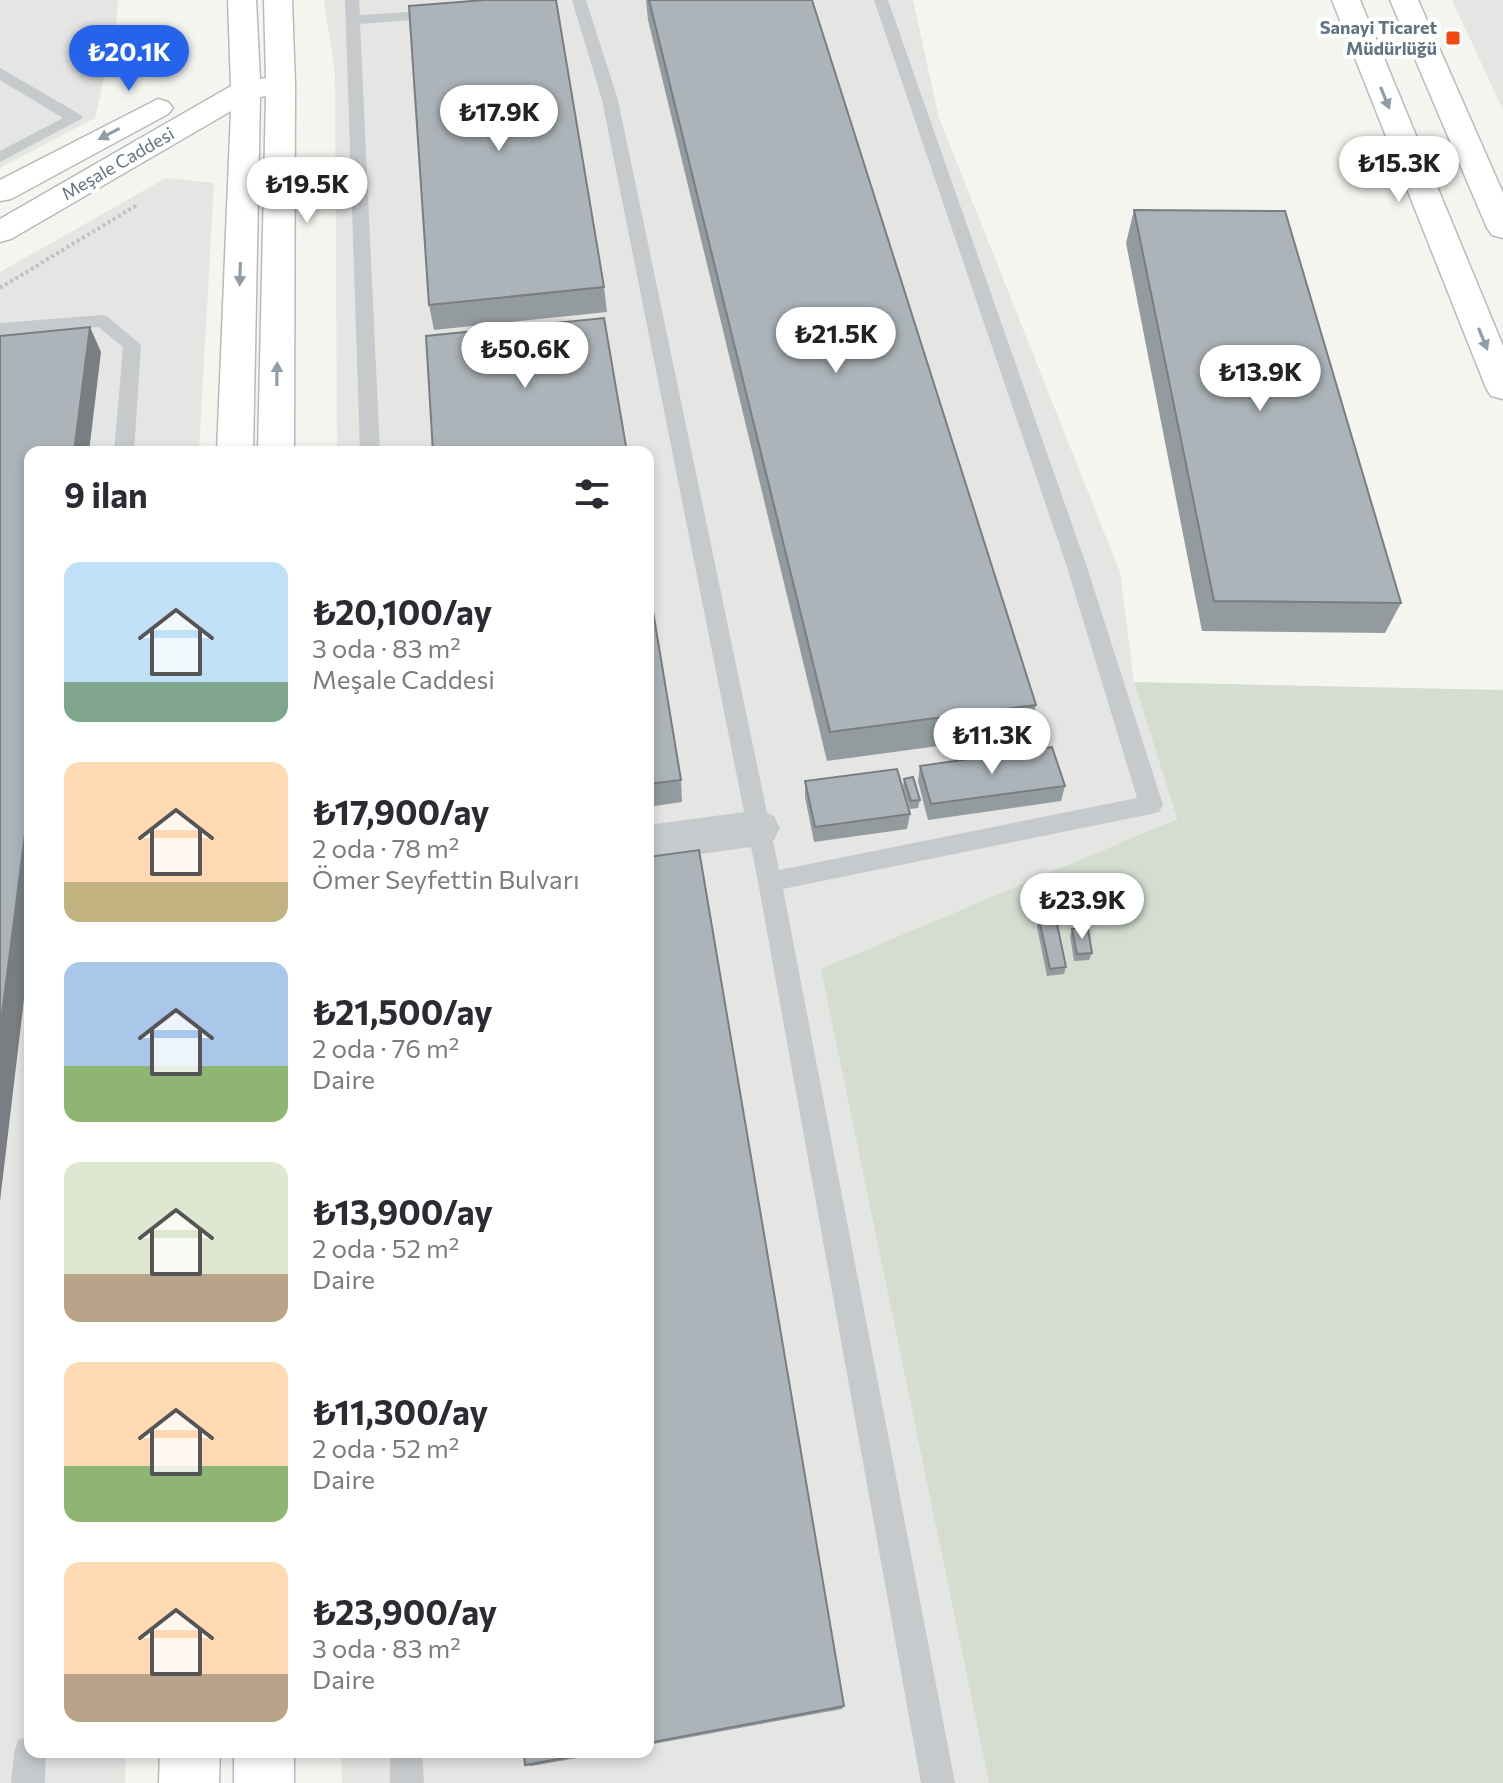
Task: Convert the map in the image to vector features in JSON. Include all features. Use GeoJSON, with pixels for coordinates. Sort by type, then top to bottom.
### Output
{"type":"FeatureCollection","features":[{"type":"Feature","properties":{"kind":"street"},"geometry":{"type":"LineString","coordinates":[[235,446],[245,76],[242,0]]}},
{"type":"Feature","properties":{"kind":"street"},"geometry":{"type":"LineString","coordinates":[[276,446],[281,70],[278,0]]}},
{"type":"Feature","properties":{"kind":"street"},"geometry":{"type":"LineString","coordinates":[[1346,0],[1503,388]]}},
{"type":"Feature","properties":{"kind":"street"},"geometry":{"type":"LineString","coordinates":[[1404,0],[1503,228]]}},
{"type":"Feature","properties":{"kind":"street","name":"Meşale Caddesi"},"geometry":{"type":"LineString","coordinates":[[0,192],[183,94],[245,76],[281,70]]}},
{"type":"Feature","properties":{"kind":"street","name":"Meşale Caddesi"},"geometry":{"type":"LineString","coordinates":[[0,232],[245,76]]}},
{"type":"Feature","properties":{"kind":"street"},"geometry":{"type":"LineString","coordinates":[[654,842],[759,828]]}},
{"type":"Feature","properties":{"kind":"street"},"geometry":{"type":"LineString","coordinates":[[189,1783],[190,1758]]}},
{"type":"Feature","properties":{"kind":"street"},"geometry":{"type":"LineString","coordinates":[[264,1758],[264,1783]]}},
{"type":"Feature","properties":{"kind":"lane"},"geometry":{"type":"LineString","coordinates":[[352,0],[370,446]]}},
{"type":"Feature","properties":{"kind":"lane"},"geometry":{"type":"LineString","coordinates":[[770,882],[1151,805],[1077,567],[881,0]]}},
{"type":"Feature","properties":{"kind":"lane"},"geometry":{"type":"LineString","coordinates":[[577,2],[610,100],[770,882],[938,1783]]}},
{"type":"Feature","properties":{"kind":"lane"},"geometry":{"type":"LineString","coordinates":[[355,20],[460,12]]}},
{"type":"Feature","properties":{"kind":"lane"},"geometry":{"type":"LineString","coordinates":[[0,73],[75,118],[0,157]]}},
{"type":"Feature","properties":{"kind":"lane"},"geometry":{"type":"LineString","coordinates":[[0,329],[102,321],[132,345],[124,446]]}},
{"type":"Feature","properties":{"kind":"lane"},"geometry":{"type":"LineString","coordinates":[[28,1783],[30,1758]]}},
{"type":"Feature","properties":{"kind":"lane"},"geometry":{"type":"LineString","coordinates":[[406,1758],[407,1783]]}},
{"type":"Feature","properties":{"kind":"path"},"geometry":{"type":"LineString","coordinates":[[0,288],[137,205]]}},
{"type":"Feature","properties":{"kind":"shaded area"},"geometry":{"type":"Polygon","coordinates":[[[0,0],[118,0],[116,26],[95,118],[0,168],[0,0]]]}},
{"type":"Feature","properties":{"kind":"shaded area"},"geometry":{"type":"Polygon","coordinates":[[[324,0],[913,0],[939,118],[1120,572],[1134,682],[1177,819],[822,970],[989,1783],[342,1783],[341,1758],[654,1758],[654,446],[337,446],[335,74],[324,0]]]}},
{"type":"Feature","properties":{"kind":"shaded area"},"geometry":{"type":"Polygon","coordinates":[[[1452,0],[1503,0],[1503,110],[1452,0]]]}},
{"type":"Feature","properties":{"kind":"shaded area"},"geometry":{"type":"Polygon","coordinates":[[[166,178],[214,183],[199,446],[24,446],[24,1758],[126,1758],[125,1783],[0,1783],[0,272],[166,178]]]}},
{"type":"Feature","properties":{"kind":"shaded area"},"geometry":{"type":"Polygon","coordinates":[[[1134,682],[1503,690],[1503,1783],[989,1783],[821,969],[1177,819],[1134,682]]]}},
{"type":"Feature","properties":{"kind":"building"},"geometry":{"type":"Polygon","coordinates":[[[485,0],[556,0],[604,287],[429,305],[409,6],[485,0]]]}},
{"type":"Feature","properties":{"kind":"building"},"geometry":{"type":"Polygon","coordinates":[[[649,0],[812,0],[1036,705],[830,732],[649,0]]]}},
{"type":"Feature","properties":{"kind":"building"},"geometry":{"type":"Polygon","coordinates":[[[1134,210],[1285,211],[1401,603],[1214,601],[1134,210]]]}},
{"type":"Feature","properties":{"kind":"building"},"geometry":{"type":"Polygon","coordinates":[[[604,318],[626,446],[433,446],[426,336],[604,318]]]}},
{"type":"Feature","properties":{"kind":"building"},"geometry":{"type":"Polygon","coordinates":[[[90,327],[75,446],[24,446],[24,842],[0,1030],[0,336],[90,327]]]}},
{"type":"Feature","properties":{"kind":"building"},"geometry":{"type":"Polygon","coordinates":[[[654,617],[681,780],[654,783],[654,617]]]}},
{"type":"Feature","properties":{"kind":"building"},"geometry":{"type":"Polygon","coordinates":[[[1052,747],[1065,786],[931,804],[920,766],[1052,747]]]}},
{"type":"Feature","properties":{"kind":"building"},"geometry":{"type":"Polygon","coordinates":[[[897,769],[910,814],[815,827],[805,781],[897,769]]]}},
{"type":"Feature","properties":{"kind":"building"},"geometry":{"type":"Polygon","coordinates":[[[913,777],[920,800],[911,801],[904,779],[913,777]]]}},
{"type":"Feature","properties":{"kind":"building"},"geometry":{"type":"Polygon","coordinates":[[[699,850],[844,1706],[654,1742],[654,856],[699,850]]]}},
{"type":"Feature","properties":{"kind":"building"},"geometry":{"type":"Polygon","coordinates":[[[1039,919],[1056,919],[1066,967],[1050,969],[1039,919]]]}},
{"type":"Feature","properties":{"kind":"building"},"geometry":{"type":"Polygon","coordinates":[[[1072,929],[1088,929],[1092,953],[1077,954],[1072,929]]]}},
{"type":"Feature","properties":{"kind":"building"},"geometry":{"type":"Polygon","coordinates":[[[524,1758],[564,1758],[525,1765],[524,1758]]]}},
{"type":"Feature","properties":{"kind":"place","name":"Sanayi Ticaret Müdürlüğü"},"geometry":{"type":"Point","coordinates":[1453,38]}}]}
